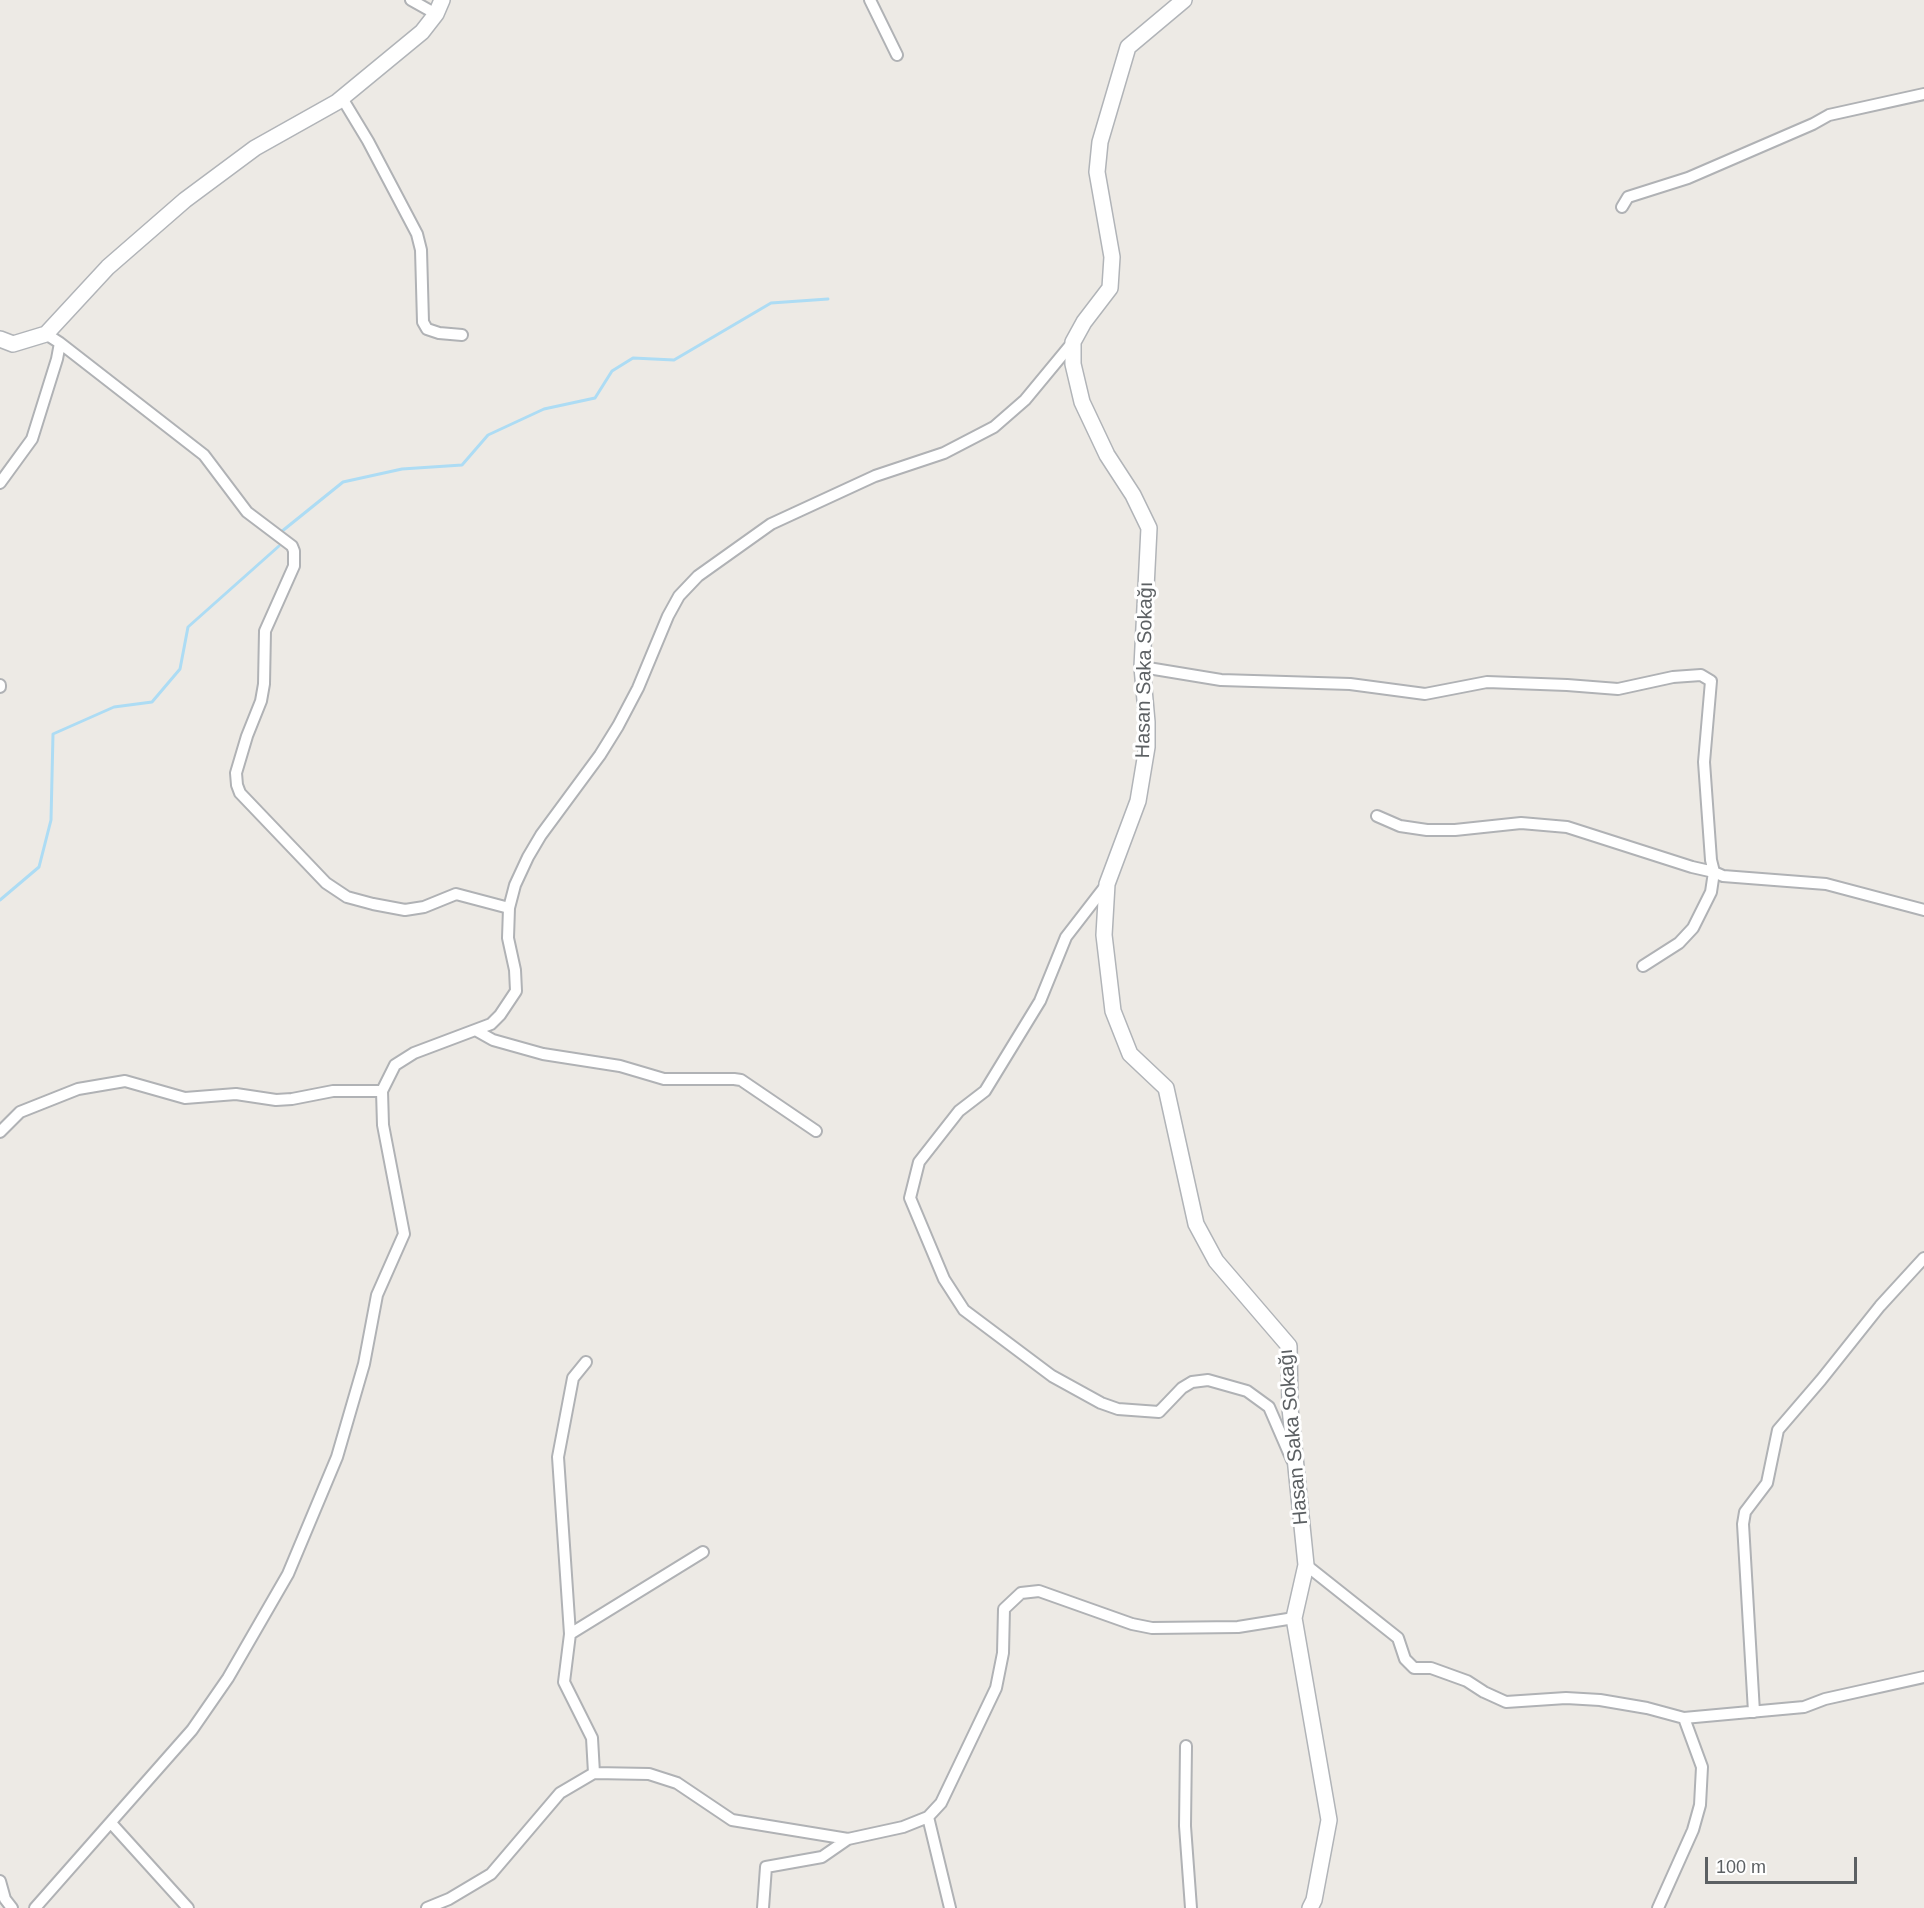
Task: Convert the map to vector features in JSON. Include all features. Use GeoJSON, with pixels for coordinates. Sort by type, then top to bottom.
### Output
{"type":"FeatureCollection","features":[{"type":"Feature","properties":{"kind":"street"},"geometry":{"type":"LineString","coordinates":[[870,0],[897,55]]}},
{"type":"Feature","properties":{"kind":"street"},"geometry":{"type":"LineString","coordinates":[[35,1908],[192,1730],[228,1678],[288,1574],[338,1457],[364,1364],[377,1295],[404,1234],[383,1125],[382,1091],[395,1065],[414,1053],[490,1024],[500,1015],[516,991],[516,969],[508,938],[509,908],[516,885],[528,857],[618,726],[647,669],[668,616],[688,585],[771,524],[786,516],[875,476],[944,453],[994,427],[1025,400],[1073,342],[1084,322],[1110,288],[1112,257],[1097,172],[1100,142],[1128,48],[1184,0]]}},
{"type":"Feature","properties":{"kind":"street"},"geometry":{"type":"LineString","coordinates":[[0,339],[13,344],[46,334],[108,267],[185,200],[255,148],[342,98],[422,32],[439,7],[414,1]]}},
{"type":"Feature","properties":{"kind":"street"},"geometry":{"type":"LineString","coordinates":[[1622,207],[1628,197],[1689,178],[1829,115],[1924,94]]}},
{"type":"Feature","properties":{"kind":"street"},"geometry":{"type":"LineString","coordinates":[[342,98],[368,141],[417,234],[421,250],[423,322],[428,329],[439,333],[462,335]]}},
{"type":"Feature","properties":{"kind":"street"},"geometry":{"type":"LineString","coordinates":[[46,334],[204,456],[247,512],[292,546],[294,550],[294,566],[265,631],[264,684],[261,701],[236,773],[240,793],[326,883],[347,897],[405,909],[424,907],[456,894],[509,908]]}},
{"type":"Feature","properties":{"kind":"street","name":"Hasan Saka Sokağı"},"geometry":{"type":"LineString","coordinates":[[1073,342],[1073,364],[1082,402],[1107,455],[1133,495],[1149,528],[1142,667],[1147,747],[1138,801],[1107,884],[1104,935],[1113,1011],[1130,1054],[1166,1088],[1196,1224],[1216,1260],[1289,1346],[1290,1408],[1306,1566],[1294,1618],[1329,1820],[1314,1900],[1310,1908]]}},
{"type":"Feature","properties":{"kind":"street"},"geometry":{"type":"LineString","coordinates":[[0,483],[32,439],[60,343]]}},
{"type":"Feature","properties":{"kind":"street"},"geometry":{"type":"LineString","coordinates":[[1142,667],[1221,680],[1350,684],[1425,694],[1487,682],[1618,689],[1673,677],[1701,675],[1711,681],[1704,762],[1711,860],[1714,872],[1710,892],[1693,928],[1679,943],[1643,966]]}},
{"type":"Feature","properties":{"kind":"street"},"geometry":{"type":"LineString","coordinates":[[1377,816],[1400,826],[1427,830],[1455,830],[1521,823],[1567,827],[1723,876],[1826,884],[1924,910]]}},
{"type":"Feature","properties":{"kind":"street"},"geometry":{"type":"LineString","coordinates":[[1107,884],[1066,937],[1040,1001],[985,1091],[959,1111],[919,1162],[910,1198],[944,1279],[964,1310],[1052,1376],[1101,1404],[1118,1409],[1159,1412],[1182,1388],[1192,1382],[1208,1380],[1247,1391],[1269,1407],[1297,1472]]}},
{"type":"Feature","properties":{"kind":"street"},"geometry":{"type":"LineString","coordinates":[[477,1030],[493,1040],[543,1054],[620,1066],[664,1079],[741,1080],[816,1131]]}},
{"type":"Feature","properties":{"kind":"street"},"geometry":{"type":"LineString","coordinates":[[0,1132],[20,1113],[78,1089],[125,1081],[185,1098],[236,1094],[276,1100],[333,1091],[382,1091]]}},
{"type":"Feature","properties":{"kind":"street"},"geometry":{"type":"LineString","coordinates":[[1754,1712],[1744,1512],[1767,1483],[1778,1430],[1880,1306],[1924,1258]]}},
{"type":"Feature","properties":{"kind":"street"},"geometry":{"type":"LineString","coordinates":[[586,1362],[573,1377],[558,1457],[570,1634],[564,1682],[592,1738],[594,1773]]}},
{"type":"Feature","properties":{"kind":"street"},"geometry":{"type":"LineString","coordinates":[[570,1634],[703,1552]]}},
{"type":"Feature","properties":{"kind":"street"},"geometry":{"type":"LineString","coordinates":[[1306,1566],[1398,1638],[1405,1659],[1414,1668],[1431,1668],[1467,1681],[1506,1702],[1566,1698],[1600,1700],[1647,1708],[1684,1718],[1804,1707],[1825,1699],[1924,1677]]}},
{"type":"Feature","properties":{"kind":"street"},"geometry":{"type":"LineString","coordinates":[[427,1908],[449,1899],[491,1874],[560,1793],[594,1773],[649,1774],[676,1783],[732,1820],[848,1839],[903,1827],[928,1817],[941,1803],[996,1688],[1003,1653],[1004,1609],[1021,1593],[1039,1591],[1132,1624],[1152,1628],[1238,1627],[1294,1618]]}},
{"type":"Feature","properties":{"kind":"street"},"geometry":{"type":"LineString","coordinates":[[1658,1908],[1693,1830],[1700,1805],[1702,1767],[1684,1718]]}},
{"type":"Feature","properties":{"kind":"street"},"geometry":{"type":"LineString","coordinates":[[1186,1746],[1185,1826],[1191,1908]]}},
{"type":"Feature","properties":{"kind":"street"},"geometry":{"type":"LineString","coordinates":[[928,1817],[950,1908]]}},
{"type":"Feature","properties":{"kind":"street"},"geometry":{"type":"LineString","coordinates":[[111,1823],[188,1908]]}},
{"type":"Feature","properties":{"kind":"street"},"geometry":{"type":"LineString","coordinates":[[763,1908],[766,1868],[822,1857],[848,1839]]}},
{"type":"Feature","properties":{"kind":"street"},"geometry":{"type":"LineString","coordinates":[[0,1881],[5,1899],[12,1908]]}},
{"type":"Feature","properties":{"kind":"waterway"},"geometry":{"type":"LineString","coordinates":[[281,532],[343,482],[402,469],[462,465],[488,435],[544,409],[595,398],[612,371],[633,358],[674,360],[771,303],[828,299]]}},
{"type":"Feature","properties":{"kind":"waterway"},"geometry":{"type":"LineString","coordinates":[[0,900],[39,867],[51,820],[53,734],[114,707],[152,702],[180,669],[188,627],[279,546]]}}]}
